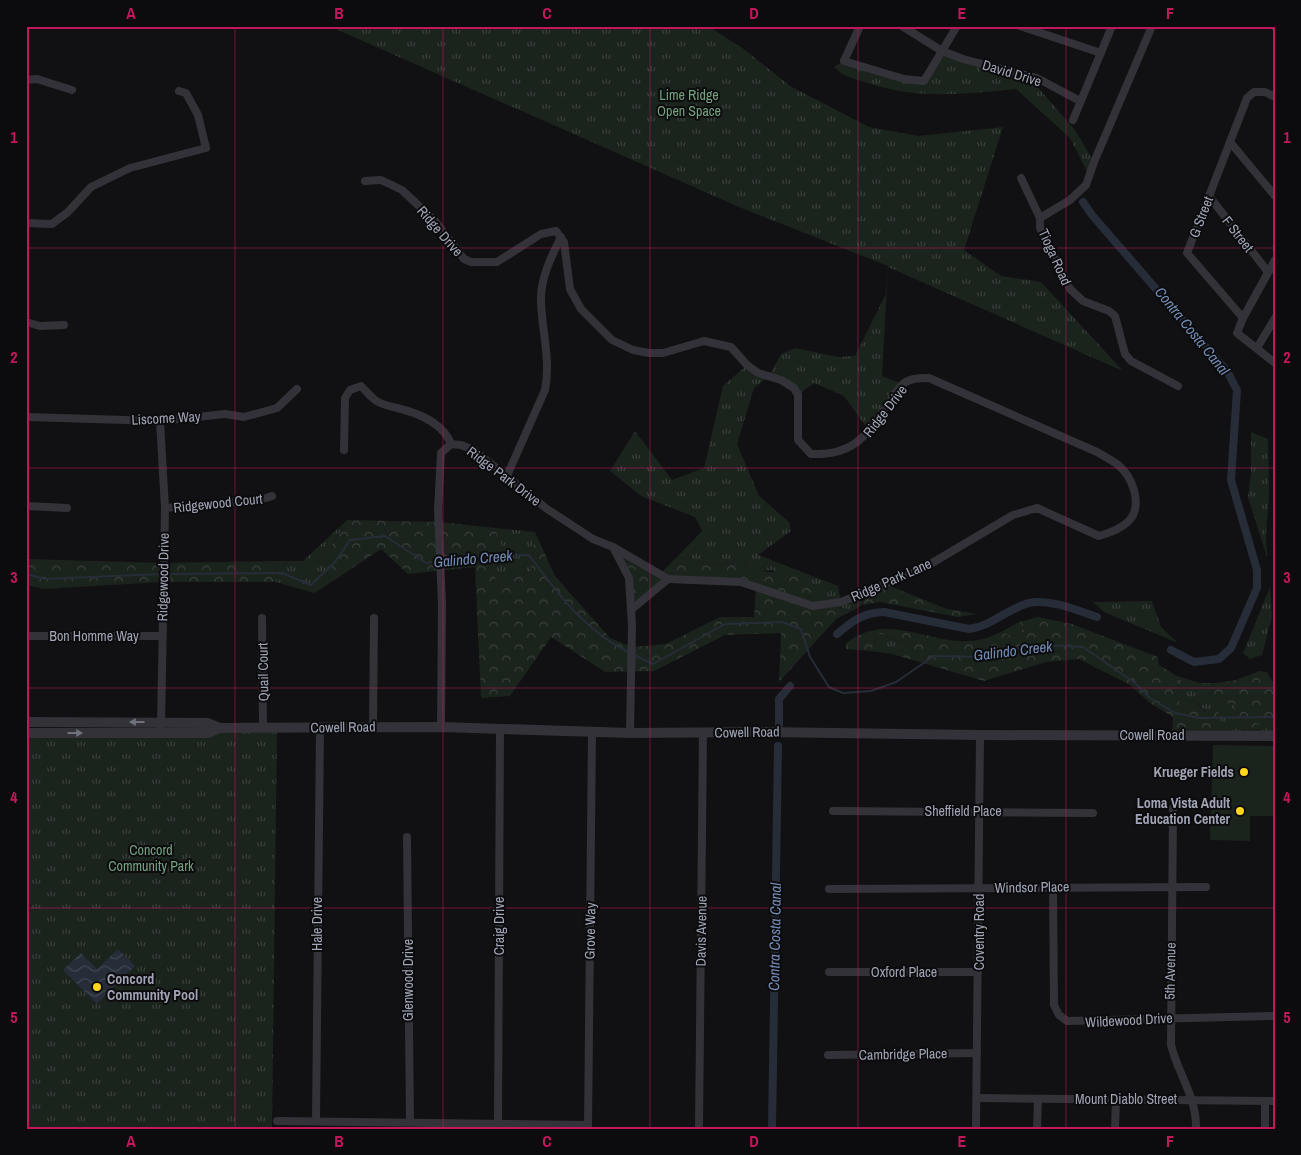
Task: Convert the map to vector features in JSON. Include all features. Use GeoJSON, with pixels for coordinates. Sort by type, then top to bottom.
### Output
{"type":"FeatureCollection","features":[{"type":"Feature","properties":{"kind":"street"},"geometry":{"type":"LineString","coordinates":[[860,26],[844,61],[896,77],[924,81],[957,26]]}},
{"type":"Feature","properties":{"kind":"street","name":"David Drive"},"geometry":{"type":"LineString","coordinates":[[902,26],[942,51],[963,59],[1037,78],[1080,101]]}},
{"type":"Feature","properties":{"kind":"street"},"geometry":{"type":"LineString","coordinates":[[1020,26],[1101,53]]}},
{"type":"Feature","properties":{"kind":"street"},"geometry":{"type":"LineString","coordinates":[[1072,120],[1112,26]]}},
{"type":"Feature","properties":{"kind":"street","name":"Tioga Road"},"geometry":{"type":"LineString","coordinates":[[1040,218],[1074,196],[1083,187],[1152,26]]}},
{"type":"Feature","properties":{"kind":"street"},"geometry":{"type":"LineString","coordinates":[[26,80],[37,79],[72,90]]}},
{"type":"Feature","properties":{"kind":"street"},"geometry":{"type":"LineString","coordinates":[[26,223],[52,224],[68,212],[91,187],[130,168],[206,148],[198,115],[186,93],[178,91]]}},
{"type":"Feature","properties":{"kind":"street","name":"G Street"},"geometry":{"type":"LineString","coordinates":[[1243,318],[1187,253],[1247,98],[1254,92],[1265,92],[1275,97]]}},
{"type":"Feature","properties":{"kind":"street"},"geometry":{"type":"LineString","coordinates":[[1230,142],[1275,196]]}},
{"type":"Feature","properties":{"kind":"street","name":"Tioga Road"},"geometry":{"type":"LineString","coordinates":[[1021,178],[1040,218],[1040,228],[1070,290],[1083,301],[1109,311],[1115,316],[1121,346],[1125,354],[1132,361],[1178,386]]}},
{"type":"Feature","properties":{"kind":"street","name":"Ridge Drive"},"geometry":{"type":"LineString","coordinates":[[365,182],[381,180],[402,190],[435,221],[464,259],[471,262],[489,264],[497,262],[541,234],[556,231],[564,242],[570,289],[581,309],[612,340],[633,350],[648,353],[670,351],[704,341],[731,347],[753,369],[781,380],[794,388],[798,395],[798,440],[811,454],[824,454],[853,447],[862,440],[903,384],[915,378],[929,378],[1097,452],[1118,465],[1130,479],[1136,497],[1135,513],[1129,522],[1119,529],[1099,536]]}},
{"type":"Feature","properties":{"kind":"street","name":"F Street"},"geometry":{"type":"LineString","coordinates":[[1209,196],[1268,272]]}},
{"type":"Feature","properties":{"kind":"street"},"geometry":{"type":"LineString","coordinates":[[506,478],[545,390],[547,363],[541,300],[548,264],[561,237]]}},
{"type":"Feature","properties":{"kind":"street"},"geometry":{"type":"LineString","coordinates":[[1275,260],[1243,318],[1237,333],[1275,363]]}},
{"type":"Feature","properties":{"kind":"street"},"geometry":{"type":"LineString","coordinates":[[1257,348],[1275,318]]}},
{"type":"Feature","properties":{"kind":"street"},"geometry":{"type":"LineString","coordinates":[[26,322],[40,326],[64,325]]}},
{"type":"Feature","properties":{"kind":"street"},"geometry":{"type":"LineString","coordinates":[[344,450],[345,398],[350,390],[361,386],[375,400],[381,403],[434,422],[447,434],[451,444]]}},
{"type":"Feature","properties":{"kind":"street","name":"Liscome Way"},"geometry":{"type":"LineString","coordinates":[[26,417],[160,421],[224,414],[244,417],[277,408],[297,389]]}},
{"type":"Feature","properties":{"kind":"street","name":"Ridgewood Drive"},"geometry":{"type":"LineString","coordinates":[[160,421],[165,508],[161,727]]}},
{"type":"Feature","properties":{"kind":"street","name":"Ridge Park Drive"},"geometry":{"type":"LineString","coordinates":[[441,727],[442,555],[438,510],[441,453],[451,444],[461,445],[474,450],[506,478],[547,509],[593,539],[613,548]]}},
{"type":"Feature","properties":{"kind":"street","name":"Ridgewood Court"},"geometry":{"type":"LineString","coordinates":[[165,508],[260,500],[272,496]]}},
{"type":"Feature","properties":{"kind":"street"},"geometry":{"type":"LineString","coordinates":[[26,506],[67,508]]}},
{"type":"Feature","properties":{"kind":"street","name":"Ridge Park Lane"},"geometry":{"type":"LineString","coordinates":[[613,548],[668,578],[741,582],[813,606],[841,602],[922,569],[1013,515],[1037,508],[1099,536]]}},
{"type":"Feature","properties":{"kind":"street"},"geometry":{"type":"LineString","coordinates":[[613,548],[628,578],[631,610],[630,733]]}},
{"type":"Feature","properties":{"kind":"street"},"geometry":{"type":"LineString","coordinates":[[631,610],[668,578]]}},
{"type":"Feature","properties":{"kind":"street","name":"Quail Court"},"geometry":{"type":"LineString","coordinates":[[262,618],[264,727]]}},
{"type":"Feature","properties":{"kind":"street"},"geometry":{"type":"LineString","coordinates":[[373,726],[374,618]]}},
{"type":"Feature","properties":{"kind":"street","name":"Bon Homme Way"},"geometry":{"type":"LineString","coordinates":[[26,636],[162,636]]}},
{"type":"Feature","properties":{"kind":"street","name":"Cowell Road"},"geometry":{"type":"LineString","coordinates":[[26,722],[161,727],[208,733],[220,728],[373,726],[630,733],[763,732],[1275,736]]}},
{"type":"Feature","properties":{"kind":"street","name":"Cowell Road"},"geometry":{"type":"LineString","coordinates":[[26,733],[161,727]]}},
{"type":"Feature","properties":{"kind":"street","name":"Hale Drive"},"geometry":{"type":"LineString","coordinates":[[316,1121],[320,728]]}},
{"type":"Feature","properties":{"kind":"street","name":"Craig Drive"},"geometry":{"type":"LineString","coordinates":[[498,1123],[500,729]]}},
{"type":"Feature","properties":{"kind":"street","name":"Grove Way"},"geometry":{"type":"LineString","coordinates":[[588,1127],[592,732]]}},
{"type":"Feature","properties":{"kind":"street","name":"Davis Avenue"},"geometry":{"type":"LineString","coordinates":[[699,1129],[703,733]]}},
{"type":"Feature","properties":{"kind":"street","name":"Coventry Road"},"geometry":{"type":"LineString","coordinates":[[976,1129],[980,735]]}},
{"type":"Feature","properties":{"kind":"street","name":"5th Avenue"},"geometry":{"type":"LineString","coordinates":[[1173,808],[1170,1018],[1174,1057],[1193,1099],[1196,1129]]}},
{"type":"Feature","properties":{"kind":"street","name":"Sheffield Place"},"geometry":{"type":"LineString","coordinates":[[833,812],[980,811],[1094,813]]}},
{"type":"Feature","properties":{"kind":"street","name":"Glenwood Drive"},"geometry":{"type":"LineString","coordinates":[[407,838],[410,1122]]}},
{"type":"Feature","properties":{"kind":"street","name":"Windsor Place"},"geometry":{"type":"LineString","coordinates":[[829,889],[1053,886],[1206,887]]}},
{"type":"Feature","properties":{"kind":"street","name":"Wildewood Drive"},"geometry":{"type":"LineString","coordinates":[[1053,886],[1054,1005],[1059,1015],[1067,1021],[1272,1016]]}},
{"type":"Feature","properties":{"kind":"street","name":"Oxford Place"},"geometry":{"type":"LineString","coordinates":[[829,972],[978,972]]}},
{"type":"Feature","properties":{"kind":"street","name":"Cambridge Place"},"geometry":{"type":"LineString","coordinates":[[828,1055],[978,1053]]}},
{"type":"Feature","properties":{"kind":"street","name":"Mount Diablo Street"},"geometry":{"type":"LineString","coordinates":[[977,1098],[1275,1101]]}},
{"type":"Feature","properties":{"kind":"street"},"geometry":{"type":"LineString","coordinates":[[1037,1129],[1038,1098]]}},
{"type":"Feature","properties":{"kind":"street"},"geometry":{"type":"LineString","coordinates":[[1115,1129],[1116,1099]]}},
{"type":"Feature","properties":{"kind":"street"},"geometry":{"type":"LineString","coordinates":[[1265,1102],[1266,1129]]}},
{"type":"Feature","properties":{"kind":"street"},"geometry":{"type":"LineString","coordinates":[[277,1120],[498,1123],[588,1127]]}},
{"type":"Feature","properties":{"kind":"green space","name":"Lime Ridge Open Space"},"geometry":{"type":"Polygon","coordinates":[[[329,26],[708,26],[745,50],[790,86],[869,127],[918,136],[1003,127],[964,250],[1001,276],[1041,282],[1123,371],[888,267],[882,376],[903,384],[869,431],[844,396],[814,383],[798,395],[794,388],[769,376],[781,354],[795,348],[838,357],[855,356],[886,294],[888,266],[739,207],[329,26]]]}},
{"type":"Feature","properties":{"kind":"green space"},"geometry":{"type":"Polygon","coordinates":[[[942,51],[1027,75],[1075,130],[1094,162],[1089,175],[1070,138],[1016,89],[941,94],[905,92],[854,79],[834,67],[844,61],[924,81],[942,51]]]}},
{"type":"Feature","properties":{"kind":"green space"},"geometry":{"type":"Polygon","coordinates":[[[747,365],[769,376],[754,388],[737,444],[759,496],[789,522],[791,531],[758,555],[838,586],[841,602],[864,593],[862,605],[852,611],[829,604],[798,601],[773,570],[746,572],[745,559],[717,565],[677,557],[702,531],[695,517],[641,496],[610,471],[635,431],[672,480],[704,468],[723,386],[747,365]]]}},
{"type":"Feature","properties":{"kind":"green space"},"geometry":{"type":"Polygon","coordinates":[[[1251,432],[1268,439],[1267,557],[1248,497],[1251,474],[1251,432]]]}},
{"type":"Feature","properties":{"kind":"green space"},"geometry":{"type":"Polygon","coordinates":[[[347,520],[324,558],[330,583],[314,593],[276,582],[277,561],[303,561],[347,520]]]}},
{"type":"Feature","properties":{"kind":"green space"},"geometry":{"type":"Polygon","coordinates":[[[347,520],[439,522],[495,528],[505,556],[493,571],[501,592],[516,577],[531,572],[535,532],[555,576],[610,638],[632,647],[666,644],[720,617],[754,617],[756,588],[741,582],[668,579],[631,610],[629,578],[613,547],[660,574],[677,557],[717,565],[745,559],[746,571],[784,573],[802,579],[816,590],[799,601],[829,604],[852,611],[836,619],[779,682],[781,633],[725,635],[654,671],[605,672],[551,637],[510,696],[481,698],[475,567],[408,574],[381,549],[330,583],[324,558],[347,520]]]}},
{"type":"Feature","properties":{"kind":"green space"},"geometry":{"type":"Polygon","coordinates":[[[495,528],[535,532],[531,572],[516,577],[501,592],[493,571],[505,556],[495,528]]]}},
{"type":"Feature","properties":{"kind":"green space"},"geometry":{"type":"Polygon","coordinates":[[[26,559],[164,563],[277,561],[276,582],[163,582],[43,589],[26,585],[26,559]]]}},
{"type":"Feature","properties":{"kind":"green space"},"geometry":{"type":"Polygon","coordinates":[[[885,584],[947,609],[977,614],[958,617],[880,602],[862,605],[864,593],[885,584]]]}},
{"type":"Feature","properties":{"kind":"green space"},"geometry":{"type":"Polygon","coordinates":[[[1270,587],[1272,616],[1262,655],[1250,659],[1243,653],[1270,587]]]}},
{"type":"Feature","properties":{"kind":"green space"},"geometry":{"type":"Polygon","coordinates":[[[1152,601],[1161,627],[1178,643],[1104,612],[1093,602],[1152,601]]]}},
{"type":"Feature","properties":{"kind":"green space"},"geometry":{"type":"Polygon","coordinates":[[[1038,617],[1072,624],[1158,657],[1159,665],[1177,676],[1179,690],[1175,695],[1183,706],[1190,705],[1193,697],[1206,713],[1214,708],[1218,711],[1221,724],[1215,735],[1172,735],[1173,717],[1150,703],[1130,685],[1079,659],[1046,662],[984,681],[892,654],[914,645],[892,639],[886,635],[878,634],[871,651],[846,649],[846,643],[863,633],[880,629],[913,632],[947,640],[965,641],[985,638],[1001,632],[1012,636],[1027,631],[1019,622],[1038,617]]]}},
{"type":"Feature","properties":{"kind":"green space"},"geometry":{"type":"Polygon","coordinates":[[[1019,622],[1027,631],[1012,636],[1001,632],[1019,622]]]}},
{"type":"Feature","properties":{"kind":"green space"},"geometry":{"type":"Polygon","coordinates":[[[878,634],[914,645],[892,654],[871,651],[878,634]]]}},
{"type":"Feature","properties":{"kind":"green space"},"geometry":{"type":"Polygon","coordinates":[[[1259,671],[1267,672],[1275,686],[1275,721],[1267,727],[1256,724],[1247,735],[1234,703],[1218,701],[1212,697],[1207,689],[1217,683],[1236,680],[1259,671]]]}},
{"type":"Feature","properties":{"kind":"green space"},"geometry":{"type":"Polygon","coordinates":[[[1177,676],[1200,683],[1217,683],[1208,689],[1210,693],[1221,703],[1234,703],[1247,735],[1256,724],[1275,721],[1275,736],[1215,735],[1207,713],[1193,697],[1190,705],[1183,706],[1175,695],[1179,690],[1177,676]]]}},
{"type":"Feature","properties":{"kind":"green space","name":"Concord Community Park"},"geometry":{"type":"Polygon","coordinates":[[[277,727],[272,1129],[26,1129],[26,733],[277,727]]]}},
{"type":"Feature","properties":{"kind":"green space","name":"Krueger Fields"},"geometry":{"type":"Polygon","coordinates":[[[1213,745],[1275,746],[1275,816],[1250,816],[1250,841],[1210,840],[1213,745]]]}},
{"type":"Feature","properties":{"kind":"water","name":"Concord Community Pool"},"geometry":{"type":"Polygon","coordinates":[[[118,949],[135,966],[97,1004],[63,970],[81,953],[97,969],[118,949]]]}},
{"type":"Feature","properties":{"kind":"waterway","name":"Contra Costa Canal"},"geometry":{"type":"LineString","coordinates":[[1083,202],[1092,215],[1227,371],[1237,390],[1231,480],[1257,570],[1257,588],[1231,648],[1219,659],[1194,662],[1171,650]]}},
{"type":"Feature","properties":{"kind":"waterway","name":"Galindo Creek"},"geometry":{"type":"LineString","coordinates":[[165,574],[282,573],[311,585],[335,562],[350,540],[385,536],[426,563],[437,561]]}},
{"type":"Feature","properties":{"kind":"waterway","name":"Galindo Creek"},"geometry":{"type":"LineString","coordinates":[[442,561],[468,557],[529,555],[550,583],[586,623],[614,644],[630,653]]}},
{"type":"Feature","properties":{"kind":"waterway","name":"Galindo Creek"},"geometry":{"type":"LineString","coordinates":[[26,574],[45,579],[161,574]]}},
{"type":"Feature","properties":{"kind":"waterway","name":"Contra Costa Canal"},"geometry":{"type":"LineString","coordinates":[[837,634],[858,618],[877,612],[969,629],[985,624],[1021,605],[1037,602],[1063,606],[1097,617]]}},
{"type":"Feature","properties":{"kind":"waterway","name":"Galindo Creek"},"geometry":{"type":"LineString","coordinates":[[634,655],[653,664],[725,624],[782,622],[801,629],[810,657],[829,687],[843,693],[871,691],[896,682],[934,656],[984,657],[1024,647],[1047,645],[1083,647],[1135,683],[1150,698],[1175,713],[1199,718],[1275,717]]}},
{"type":"Feature","properties":{"kind":"waterway","name":"Contra Costa Canal"},"geometry":{"type":"LineString","coordinates":[[779,725],[779,699],[790,686]]}},
{"type":"Feature","properties":{"kind":"waterway","name":"Contra Costa Canal"},"geometry":{"type":"LineString","coordinates":[[772,1129],[778,746]]}},
{"type":"Feature","properties":{"kind":"place","name":"Krueger Fields"},"geometry":{"type":"Point","coordinates":[1244,772]}},
{"type":"Feature","properties":{"kind":"place","name":"Loma Vista Adult Education Center"},"geometry":{"type":"Point","coordinates":[1240,811]}},
{"type":"Feature","properties":{"kind":"place","name":"Concord Community Pool"},"geometry":{"type":"Point","coordinates":[97,987]}}]}
